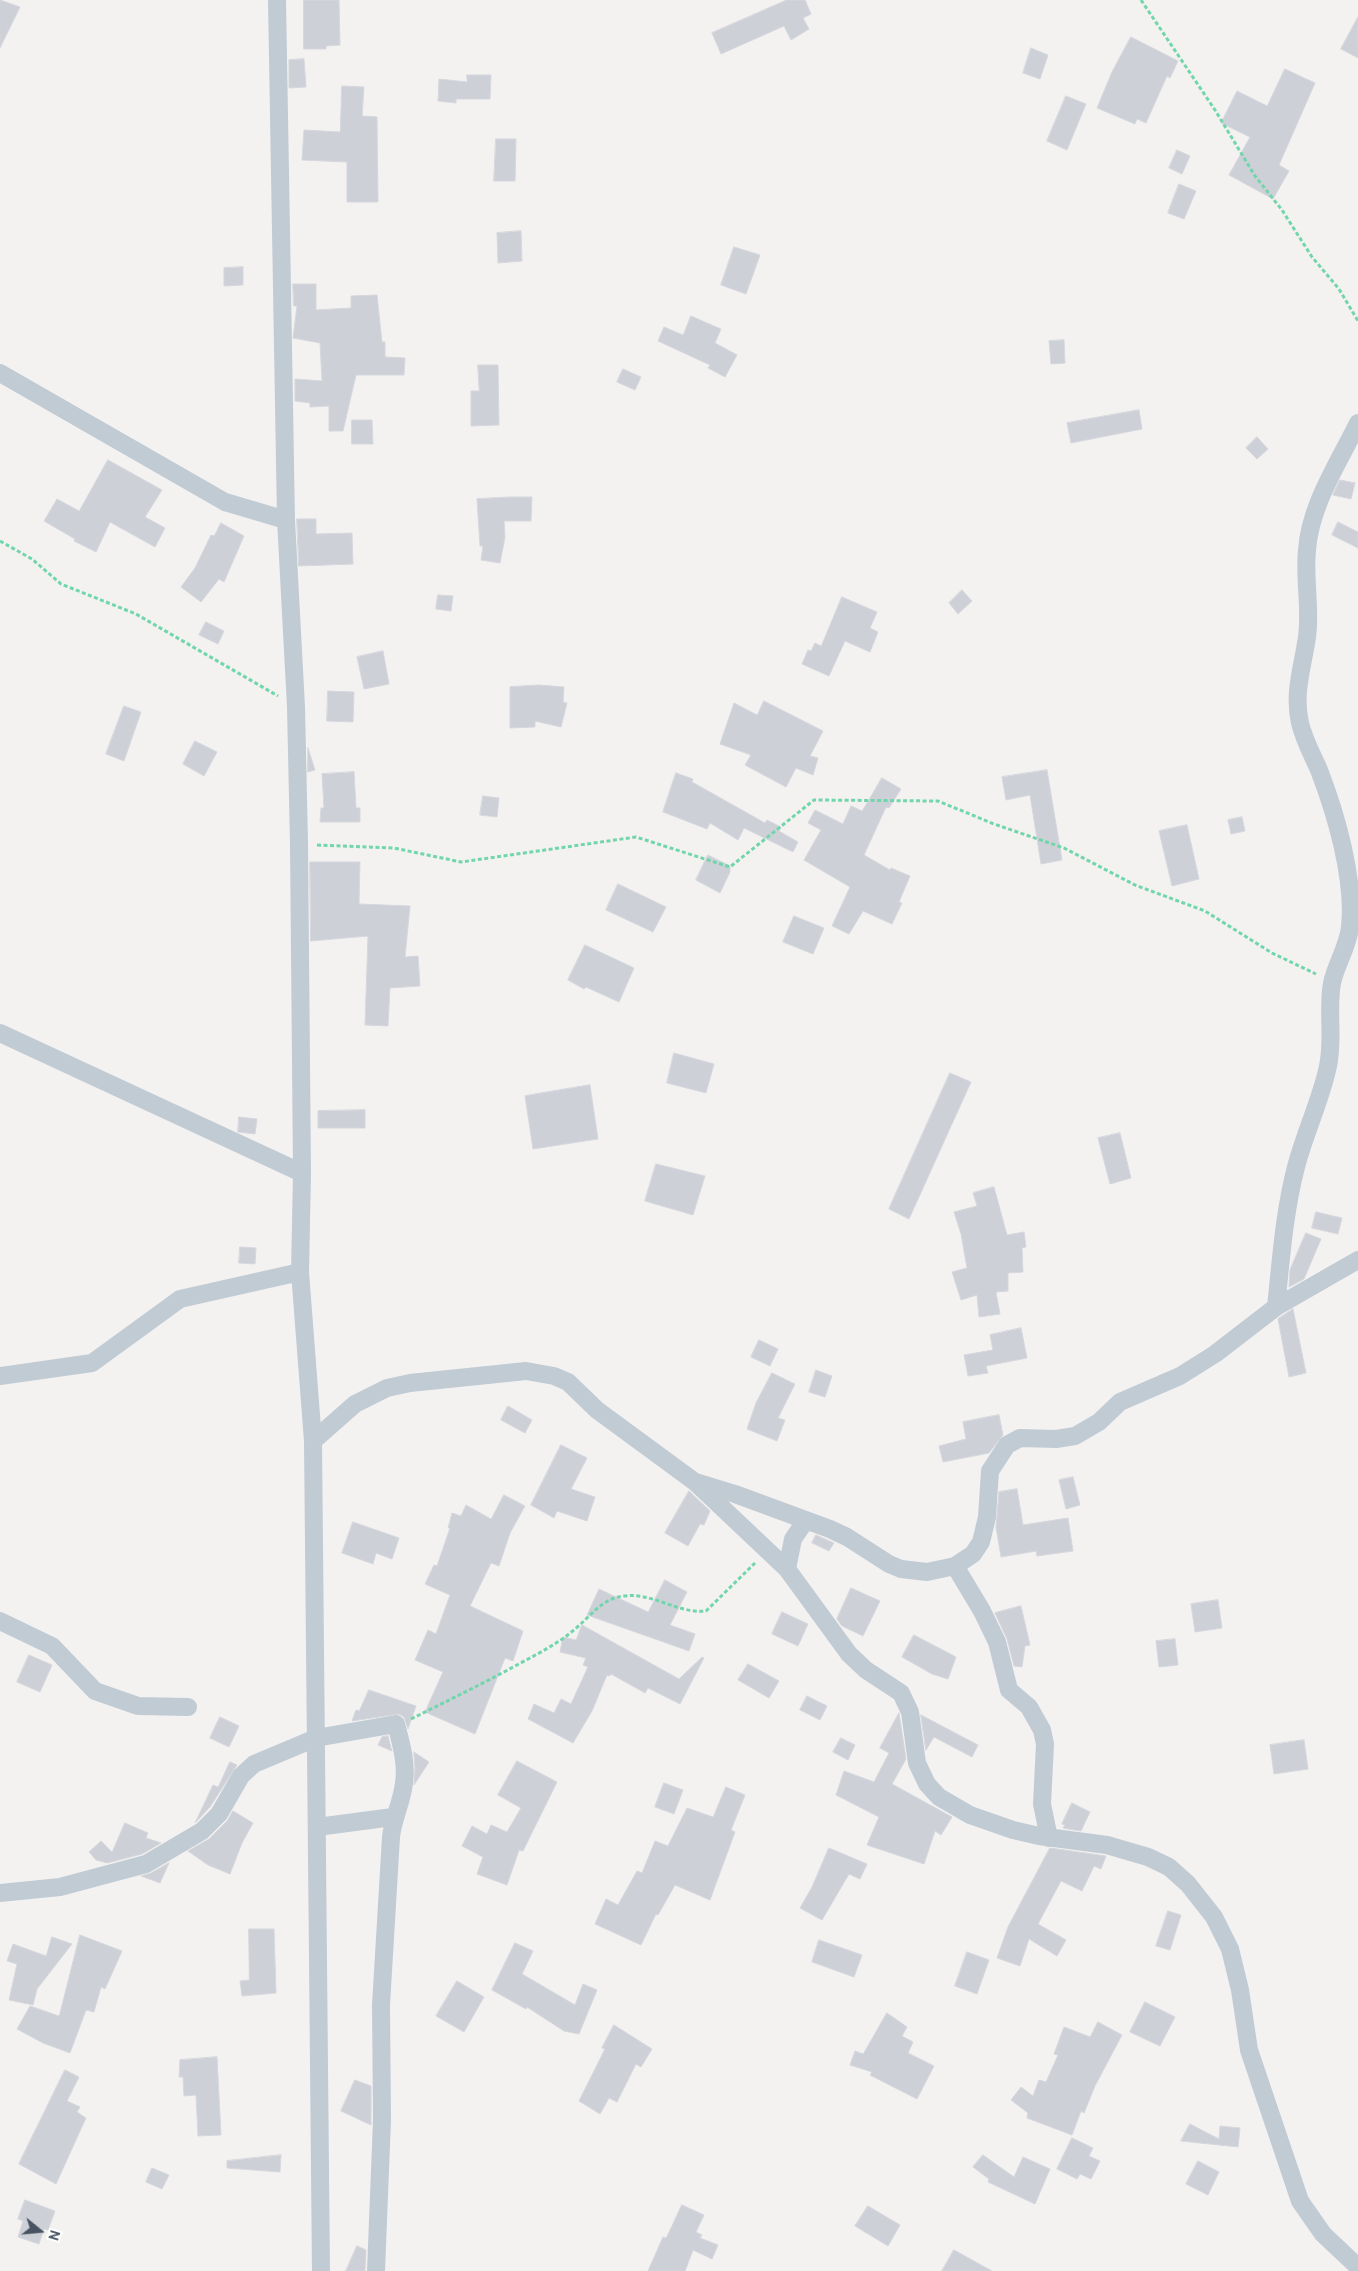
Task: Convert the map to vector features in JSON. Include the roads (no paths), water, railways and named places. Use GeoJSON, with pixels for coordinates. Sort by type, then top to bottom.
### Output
{"type":"FeatureCollection","features":[{"type":"Feature","properties":{"kind":"street"},"geometry":{"type":"LineString","coordinates":[[277,0],[286,520],[296,707],[299,844],[302,1173],[300,1272],[313,1441],[321,2271]]}},
{"type":"Feature","properties":{"kind":"street"},"geometry":{"type":"LineString","coordinates":[[0,373],[225,502],[286,520]]}},
{"type":"Feature","properties":{"kind":"street"},"geometry":{"type":"LineString","coordinates":[[1276,1307],[1283,1235],[1296,1169],[1329,1064],[1329,1013],[1332,982],[1350,929],[1347,880],[1333,812],[1300,721],[1298,686],[1308,624],[1306,584],[1309,530],[1358,422]]}},
{"type":"Feature","properties":{"kind":"street"},"geometry":{"type":"LineString","coordinates":[[0,1033],[302,1173]]}},
{"type":"Feature","properties":{"kind":"street"},"geometry":{"type":"LineString","coordinates":[[695,1482],[719,1488],[847,1537],[876,1557],[902,1569],[927,1572],[955,1566],[973,1554],[981,1542],[987,1517],[990,1468],[1007,1445],[1020,1438],[1064,1439],[1075,1436],[1099,1422],[1120,1402],[1180,1376],[1215,1354],[1276,1307],[1358,1260]]}},
{"type":"Feature","properties":{"kind":"street"},"geometry":{"type":"LineString","coordinates":[[0,1376],[92,1363],[180,1299],[300,1272]]}},
{"type":"Feature","properties":{"kind":"street"},"geometry":{"type":"LineString","coordinates":[[313,1441],[355,1404],[387,1388],[410,1383],[526,1371],[554,1376],[568,1382],[597,1410],[695,1482],[787,1569],[849,1654],[866,1670],[898,1690],[906,1699],[910,1712],[917,1763],[927,1784],[939,1797],[970,1815],[1013,1830],[1049,1838],[1107,1845],[1161,1862],[1188,1884],[1203,1901],[1214,1917],[1230,1949],[1240,1990],[1252,2061],[1300,2201],[1323,2234],[1358,2267]]}},
{"type":"Feature","properties":{"kind":"street"},"geometry":{"type":"LineString","coordinates":[[787,1569],[793,1539],[806,1520]]}},
{"type":"Feature","properties":{"kind":"street"},"geometry":{"type":"LineString","coordinates":[[955,1566],[997,1642],[1009,1690],[1029,1707],[1042,1730],[1045,1744],[1042,1804],[1049,1838]]}},
{"type":"Feature","properties":{"kind":"street"},"geometry":{"type":"LineString","coordinates":[[0,1621],[52,1646],[95,1691],[138,1706],[188,1707]]}},
{"type":"Feature","properties":{"kind":"street"},"geometry":{"type":"LineString","coordinates":[[0,1894],[60,1888],[146,1864],[202,1831],[218,1814],[246,1770],[267,1758],[316,1738],[396,1724],[405,1772],[400,1801],[394,1817],[381,2005],[382,2120],[376,2271]]}},
{"type":"Feature","properties":{"kind":"street"},"geometry":{"type":"LineString","coordinates":[[316,1826],[394,1817]]}}]}
